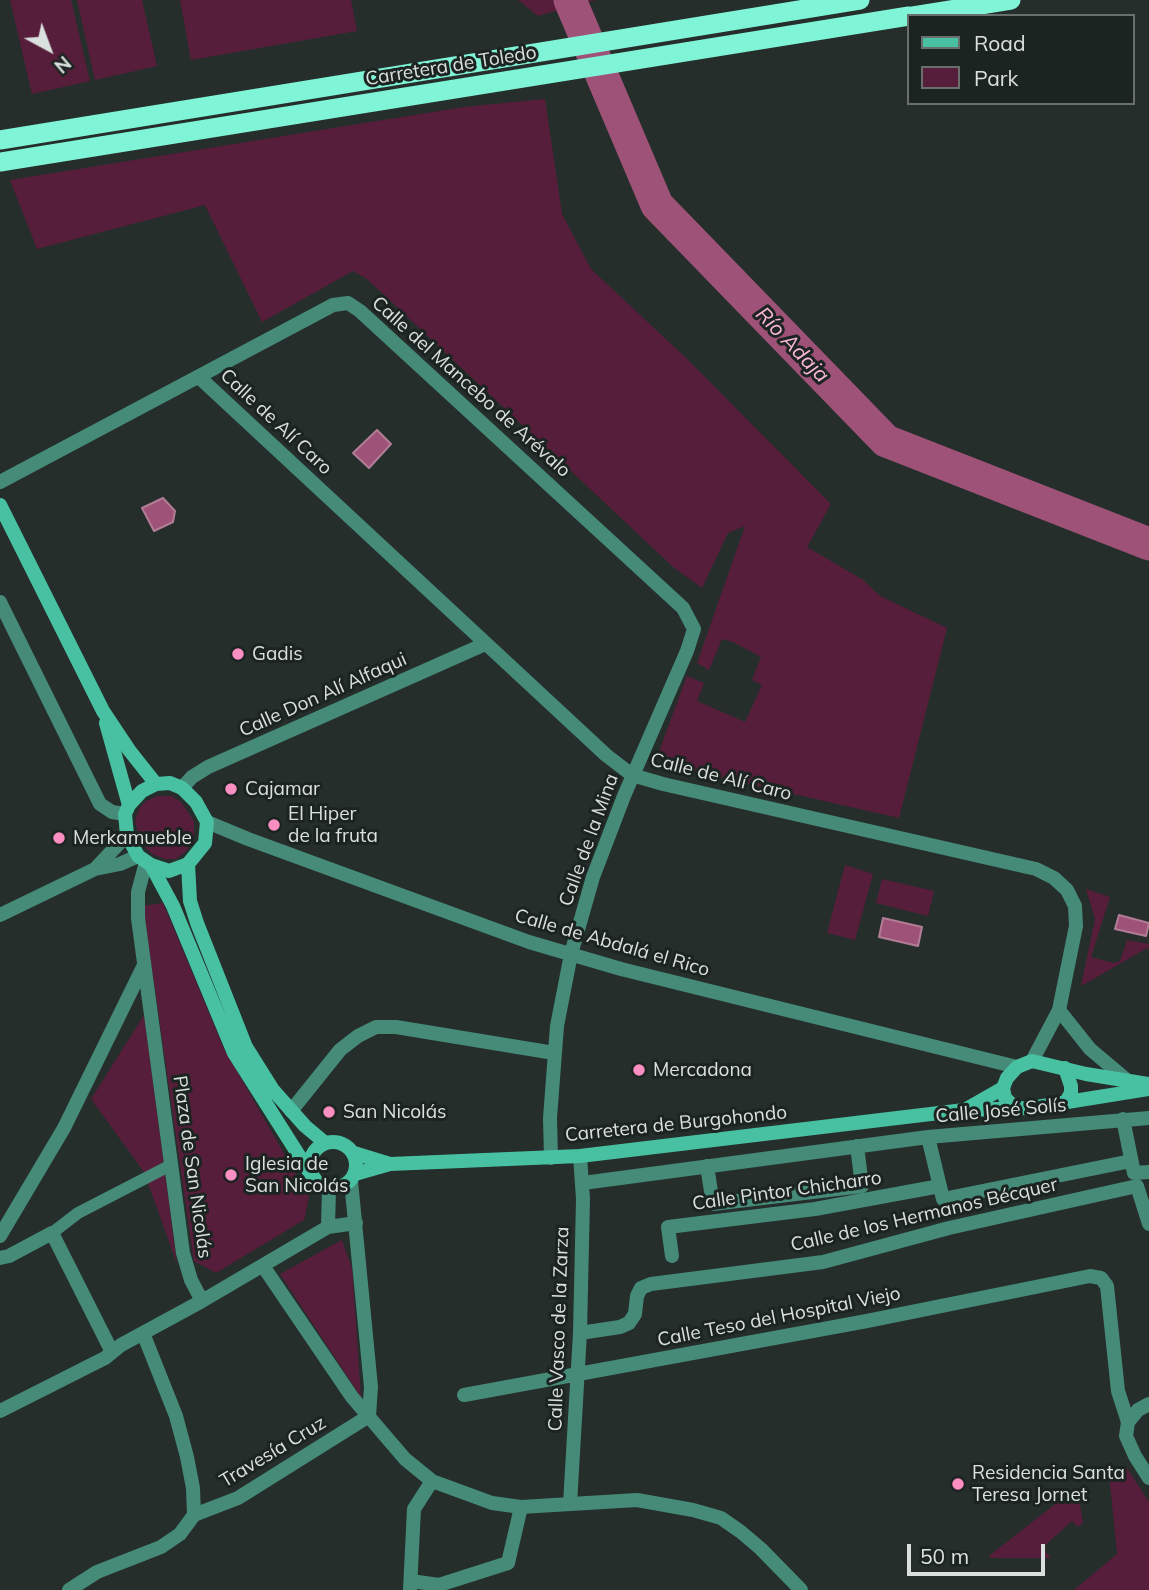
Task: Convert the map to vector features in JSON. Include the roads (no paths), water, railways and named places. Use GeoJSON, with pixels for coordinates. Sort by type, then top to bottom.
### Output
{"type":"FeatureCollection","features":[{"type":"Feature","properties":{"kind":"highway","name":"Carretera de Toledo"},"geometry":{"type":"LineString","coordinates":[[0,140],[860,0]]}},
{"type":"Feature","properties":{"kind":"highway","name":"Carretera de Toledo"},"geometry":{"type":"LineString","coordinates":[[924,14],[1011,0]]}},
{"type":"Feature","properties":{"kind":"highway","name":"Carretera de Toledo"},"geometry":{"type":"LineString","coordinates":[[0,162],[908,16]]}},
{"type":"Feature","properties":{"kind":"main road"},"geometry":{"type":"LineString","coordinates":[[0,505],[103,711],[129,751],[156,784]]}},
{"type":"Feature","properties":{"kind":"main road"},"geometry":{"type":"LineString","coordinates":[[103,711],[127,809],[127,835],[173,906],[234,1053],[310,1173],[317,1184],[329,1189],[341,1187],[353,1178],[356,1164],[354,1153],[335,1141],[324,1143],[314,1151],[309,1161],[310,1173]]}},
{"type":"Feature","properties":{"kind":"main road"},"geometry":{"type":"LineString","coordinates":[[127,809],[142,791],[156,784],[170,783],[182,788],[196,802],[207,822],[205,843],[188,864],[169,871],[145,861]]}},
{"type":"Feature","properties":{"kind":"main road"},"geometry":{"type":"LineString","coordinates":[[188,864],[189,891],[197,923],[238,1027],[259,1069],[291,1111],[324,1143]]}},
{"type":"Feature","properties":{"kind":"main road"},"geometry":{"type":"LineString","coordinates":[[1032,1061],[1149,1086],[1066,1102],[1015,1108],[1005,1098],[1003,1088],[1007,1078],[1017,1067],[1032,1061]]}},
{"type":"Feature","properties":{"kind":"main road"},"geometry":{"type":"LineString","coordinates":[[1065,1068],[1071,1086],[1066,1102]]}},
{"type":"Feature","properties":{"kind":"main road","name":"Carretera de Burgohondo"},"geometry":{"type":"LineString","coordinates":[[964,1110],[1003,1088]]}},
{"type":"Feature","properties":{"kind":"main road","name":"Carretera de Burgohondo"},"geometry":{"type":"LineString","coordinates":[[353,1178],[390,1164],[580,1156],[964,1110],[1015,1108]]}},
{"type":"Feature","properties":{"kind":"main road","name":"Carretera de Burgohondo"},"geometry":{"type":"LineString","coordinates":[[354,1153],[390,1164]]}},
{"type":"Feature","properties":{"kind":"street","name":"Calle del Mancebo de Arévalo"},"geometry":{"type":"LineString","coordinates":[[0,482],[333,305],[348,303],[360,311],[683,608],[694,629]]}},
{"type":"Feature","properties":{"kind":"street","name":"Calle de Alí Caro"},"geometry":{"type":"LineString","coordinates":[[200,378],[485,644],[606,755],[632,775],[1036,869],[1054,878],[1067,890],[1075,906],[1076,926],[1059,1010],[1032,1061]]}},
{"type":"Feature","properties":{"kind":"street"},"geometry":{"type":"LineString","coordinates":[[0,604],[100,804],[112,812],[127,809]]}},
{"type":"Feature","properties":{"kind":"street","name":"Calle de la Mina"},"geometry":{"type":"LineString","coordinates":[[551,1158],[550,1118],[554,1054],[571,954],[593,877],[632,775],[687,651],[694,629]]}},
{"type":"Feature","properties":{"kind":"street","name":"Calle Don Alí Alfaqui"},"geometry":{"type":"LineString","coordinates":[[182,788],[192,777],[208,767],[485,644]]}},
{"type":"Feature","properties":{"kind":"street","name":"Calle de Abdalá el Rico"},"geometry":{"type":"LineString","coordinates":[[207,822],[529,942],[634,972],[1017,1067]]}},
{"type":"Feature","properties":{"kind":"street"},"geometry":{"type":"LineString","coordinates":[[95,869],[127,835]]}},
{"type":"Feature","properties":{"kind":"street"},"geometry":{"type":"LineString","coordinates":[[0,915],[95,869],[145,861]]}},
{"type":"Feature","properties":{"kind":"street","name":"Plaza de San Nicolás"},"geometry":{"type":"LineString","coordinates":[[145,861],[138,891],[138,918],[144,965],[186,1267],[202,1301]]}},
{"type":"Feature","properties":{"kind":"street"},"geometry":{"type":"LineString","coordinates":[[0,1236],[64,1128],[144,965]]}},
{"type":"Feature","properties":{"kind":"street"},"geometry":{"type":"LineString","coordinates":[[1059,1010],[1090,1049],[1128,1081]]}},
{"type":"Feature","properties":{"kind":"street"},"geometry":{"type":"LineString","coordinates":[[291,1111],[340,1050],[358,1036],[376,1027],[396,1027],[554,1054]]}},
{"type":"Feature","properties":{"kind":"street","name":"Calle José Solís"},"geometry":{"type":"LineString","coordinates":[[583,1183],[928,1137],[1149,1118]]}},
{"type":"Feature","properties":{"kind":"street"},"geometry":{"type":"LineString","coordinates":[[1123,1119],[1149,1224]]}},
{"type":"Feature","properties":{"kind":"street"},"geometry":{"type":"LineString","coordinates":[[928,1137],[941,1193]]}},
{"type":"Feature","properties":{"kind":"street"},"geometry":{"type":"LineString","coordinates":[[707,1166],[713,1205],[862,1185],[857,1146]]}},
{"type":"Feature","properties":{"kind":"street","name":"Calle Vasco de la Zarza"},"geometry":{"type":"LineString","coordinates":[[570,1504],[580,1333],[583,1183],[580,1156]]}},
{"type":"Feature","properties":{"kind":"street"},"geometry":{"type":"LineString","coordinates":[[0,1258],[52,1233],[78,1213],[171,1165]]}},
{"type":"Feature","properties":{"kind":"street","name":"Calle Pintor Chicharro"},"geometry":{"type":"LineString","coordinates":[[672,1256],[668,1227],[941,1193],[1138,1173]]}},
{"type":"Feature","properties":{"kind":"street","name":"Calle de los Hermanos Bécquer"},"geometry":{"type":"LineString","coordinates":[[580,1333],[620,1327],[629,1323],[635,1314],[641,1288],[651,1284],[823,1262],[1138,1173]]}},
{"type":"Feature","properties":{"kind":"street"},"geometry":{"type":"LineString","coordinates":[[353,1178],[371,1387],[369,1416]]}},
{"type":"Feature","properties":{"kind":"street"},"geometry":{"type":"LineString","coordinates":[[328,1227],[329,1189]]}},
{"type":"Feature","properties":{"kind":"street"},"geometry":{"type":"LineString","coordinates":[[0,1411],[104,1358],[328,1227],[356,1223]]}},
{"type":"Feature","properties":{"kind":"street"},"geometry":{"type":"LineString","coordinates":[[52,1233],[112,1352]]}},
{"type":"Feature","properties":{"kind":"street"},"geometry":{"type":"LineString","coordinates":[[263,1266],[352,1397],[405,1460],[432,1481],[492,1503],[521,1507],[637,1500],[693,1510],[720,1518],[761,1549],[801,1590]]}},
{"type":"Feature","properties":{"kind":"street","name":"Calle Teso del Hospital Viejo"},"geometry":{"type":"LineString","coordinates":[[464,1395],[578,1376],[1090,1276],[1101,1278],[1107,1286],[1118,1391],[1128,1422]]}},
{"type":"Feature","properties":{"kind":"street"},"geometry":{"type":"LineString","coordinates":[[69,1590],[97,1572],[161,1547],[180,1534],[194,1515],[193,1488],[176,1416],[143,1334]]}},
{"type":"Feature","properties":{"kind":"street"},"geometry":{"type":"LineString","coordinates":[[1149,1404],[1138,1410],[1128,1422],[1126,1436],[1149,1478]]}},
{"type":"Feature","properties":{"kind":"street","name":"Travesía Cruz"},"geometry":{"type":"LineString","coordinates":[[194,1515],[237,1498],[369,1416]]}},
{"type":"Feature","properties":{"kind":"street"},"geometry":{"type":"LineString","coordinates":[[432,1481],[414,1509],[411,1585],[439,1585],[508,1563],[521,1507]]}},
{"type":"Feature","properties":{"kind":"waterway","name":"Río Adaja"},"geometry":{"type":"LineString","coordinates":[[570,0],[657,205],[886,441],[1149,544]]}},
{"type":"Feature","properties":{"kind":"place","name":"Gadis"},"geometry":{"type":"Point","coordinates":[238,654]}},
{"type":"Feature","properties":{"kind":"place","name":"Cajamar"},"geometry":{"type":"Point","coordinates":[231,789]}},
{"type":"Feature","properties":{"kind":"place","name":"El Hiper de la fruta"},"geometry":{"type":"Point","coordinates":[274,825]}},
{"type":"Feature","properties":{"kind":"place","name":"Merkamueble"},"geometry":{"type":"Point","coordinates":[59,838]}},
{"type":"Feature","properties":{"kind":"place","name":"Mercadona"},"geometry":{"type":"Point","coordinates":[639,1070]}},
{"type":"Feature","properties":{"kind":"place","name":"San Nicolás"},"geometry":{"type":"Point","coordinates":[329,1112]}},
{"type":"Feature","properties":{"kind":"place","name":"Iglesia de San Nicolás"},"geometry":{"type":"Point","coordinates":[231,1175]}},
{"type":"Feature","properties":{"kind":"place","name":"Residencia Santa Teresa Jornet"},"geometry":{"type":"Point","coordinates":[958,1484]}}]}
